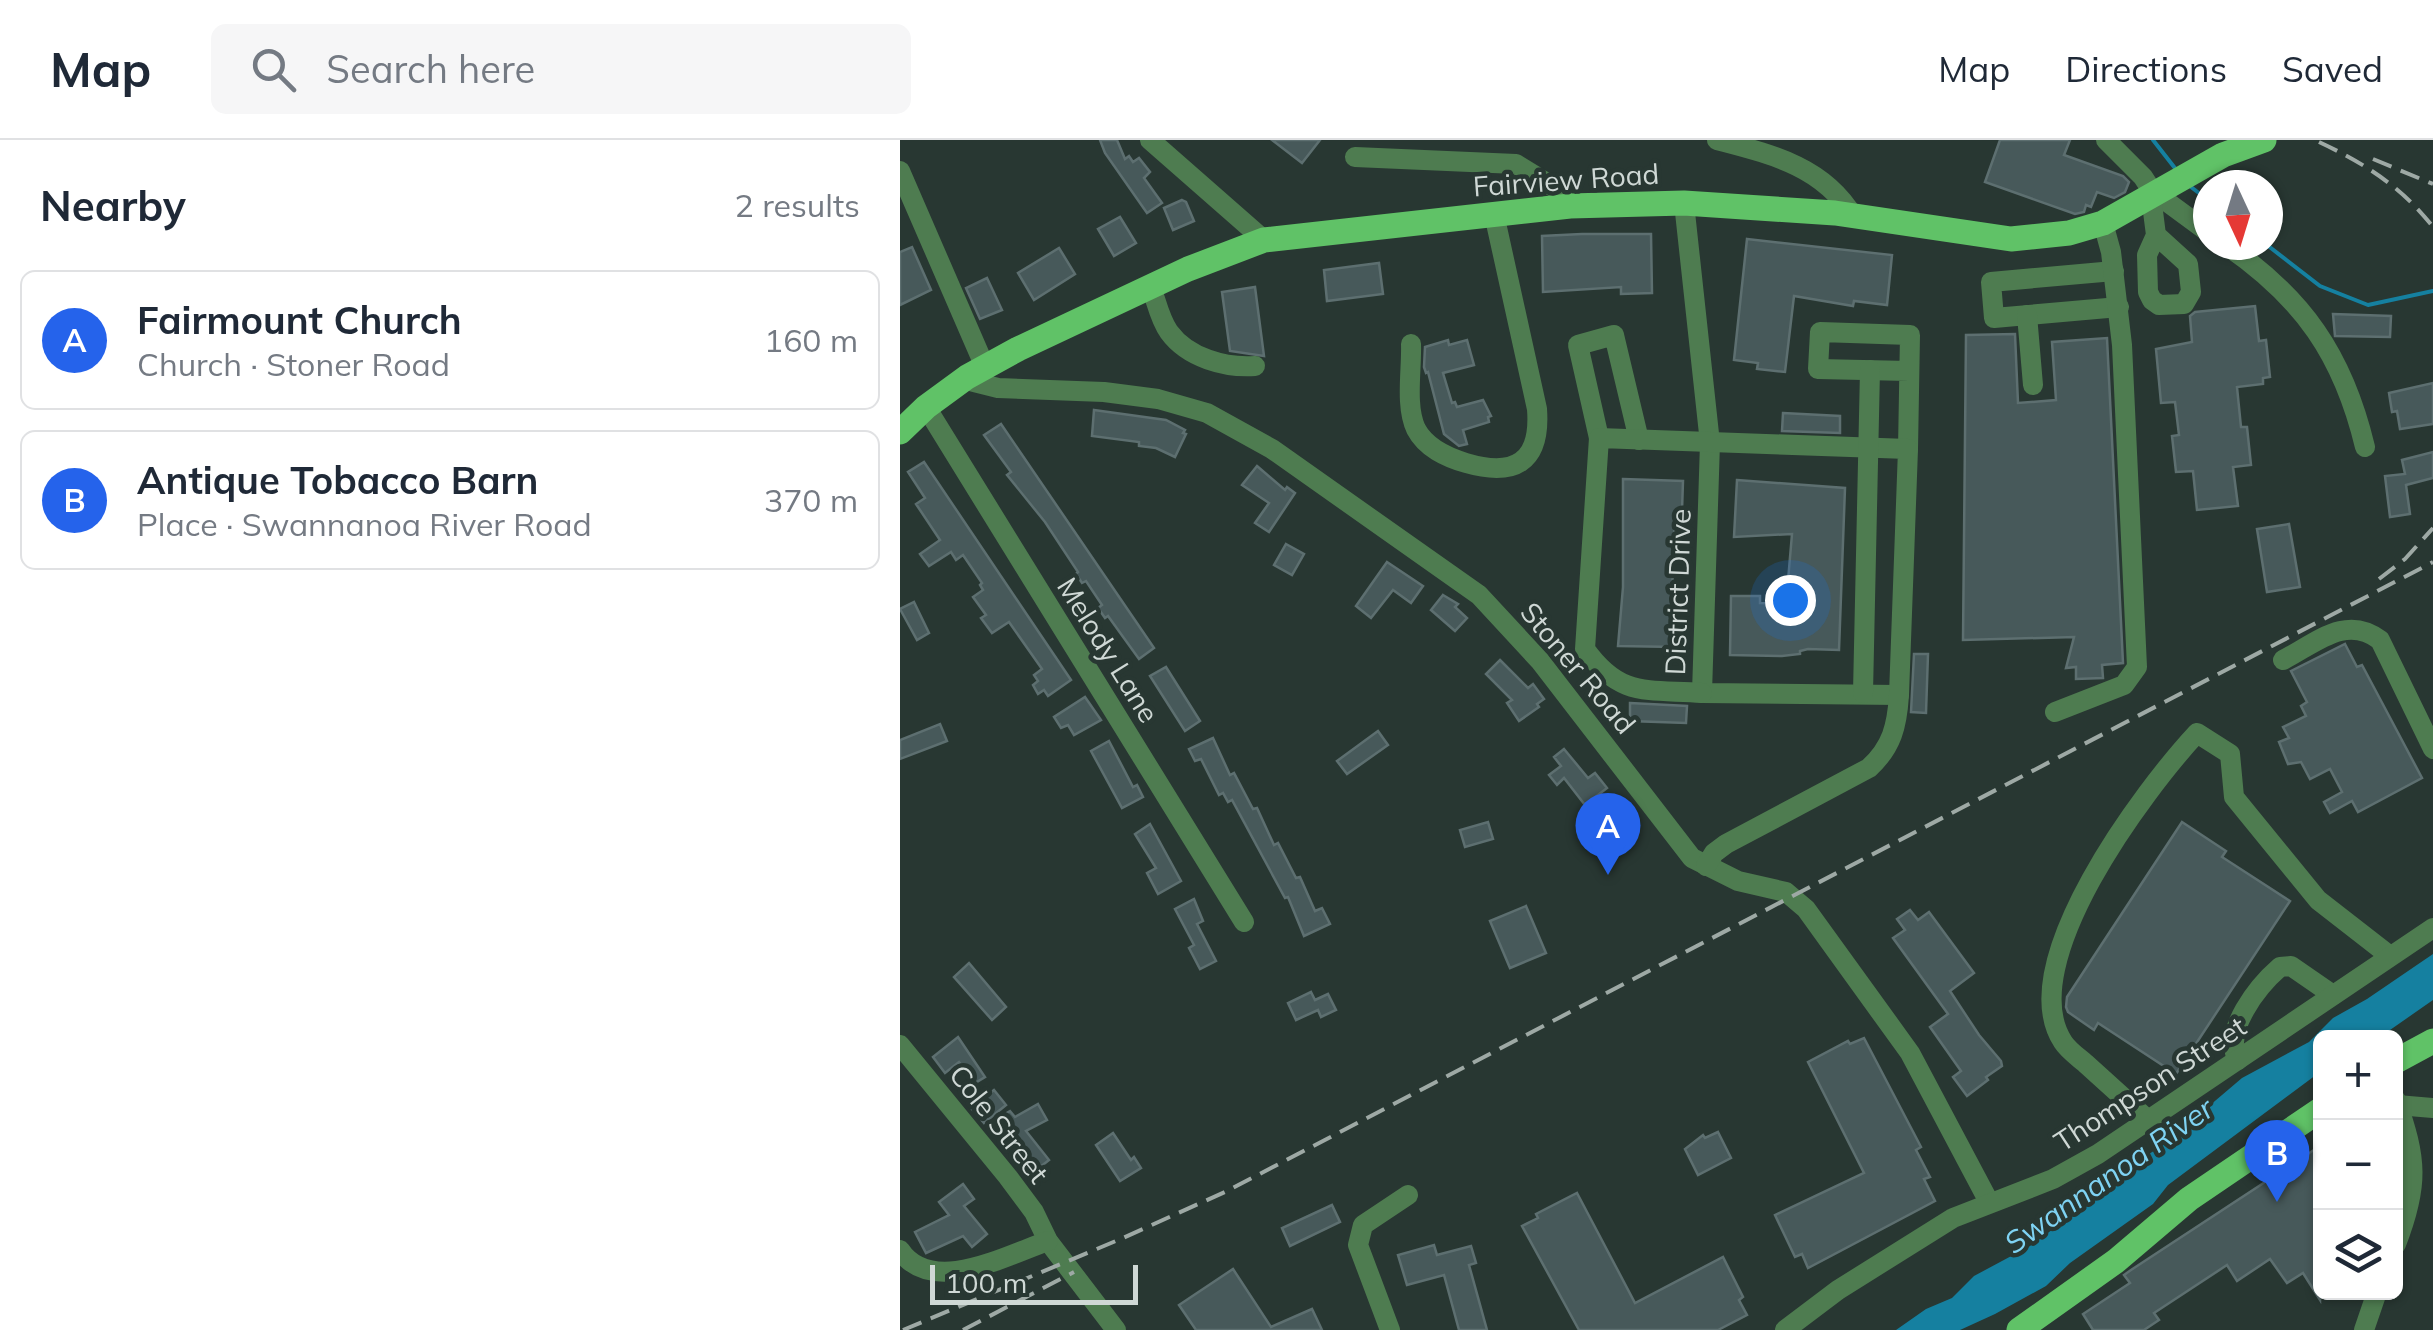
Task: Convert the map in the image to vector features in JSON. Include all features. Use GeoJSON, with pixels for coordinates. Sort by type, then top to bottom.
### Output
{"type":"FeatureCollection","features":[{"type":"Feature","properties":{"kind":"main road","name":"Fairview Road"},"geometry":{"type":"LineString","coordinates":[[900,432],[926,407],[976,372],[1151,286],[1264,240],[1566,207],[1684,203],[1771,206],[2011,239],[2069,234],[2103,223],[2194,172],[2264,140]]}},
{"type":"Feature","properties":{"kind":"main road"},"geometry":{"type":"LineString","coordinates":[[2403,1058],[2433,1041]]}},
{"type":"Feature","properties":{"kind":"main road"},"geometry":{"type":"LineString","coordinates":[[2019,1330],[2116,1261],[2189,1199],[2313,1115]]}},
{"type":"Feature","properties":{"kind":"street"},"geometry":{"type":"LineString","coordinates":[[1150,140],[1264,240]]}},
{"type":"Feature","properties":{"kind":"street"},"geometry":{"type":"LineString","coordinates":[[1717,140],[1773,148],[1842,197],[1854,216]]}},
{"type":"Feature","properties":{"kind":"street"},"geometry":{"type":"LineString","coordinates":[[2106,140],[2158,192],[2193,220]]}},
{"type":"Feature","properties":{"kind":"street"},"geometry":{"type":"LineString","coordinates":[[1355,157],[1516,164],[1560,192],[1566,207]]}},
{"type":"Feature","properties":{"kind":"street"},"geometry":{"type":"LineString","coordinates":[[900,171],[976,372]]}},
{"type":"Feature","properties":{"kind":"street"},"geometry":{"type":"LineString","coordinates":[[2156,236],[2158,192]]}},
{"type":"Feature","properties":{"kind":"street","name":"District Drive"},"geometry":{"type":"LineString","coordinates":[[1684,203],[1710,443],[1702,693],[1899,695]]}},
{"type":"Feature","properties":{"kind":"street"},"geometry":{"type":"LineString","coordinates":[[1411,344],[1412,416],[1426,443],[1438,453],[1494,470],[1513,468],[1526,459],[1538,427],[1537,409],[1494,214]]}},
{"type":"Feature","properties":{"kind":"street"},"geometry":{"type":"LineString","coordinates":[[2055,712],[2124,685],[2138,667],[2119,307],[2103,223]]}},
{"type":"Feature","properties":{"kind":"street"},"geometry":{"type":"LineString","coordinates":[[2245,260],[2281,288],[2310,318],[2328,347],[2365,446]]}},
{"type":"Feature","properties":{"kind":"street"},"geometry":{"type":"LineString","coordinates":[[2114,271],[1991,282],[1994,318],[2119,307]]}},
{"type":"Feature","properties":{"kind":"street"},"geometry":{"type":"LineString","coordinates":[[1151,286],[1168,332],[1184,345],[1208,361],[1232,367],[1255,366]]}},
{"type":"Feature","properties":{"kind":"street"},"geometry":{"type":"LineString","coordinates":[[2026,315],[2033,384]]}},
{"type":"Feature","properties":{"kind":"street"},"geometry":{"type":"LineString","coordinates":[[1706,866],[1726,844],[1869,768],[1894,734],[1899,695],[1908,448],[1910,372],[1910,335],[1820,332],[1818,369],[1910,372]]}},
{"type":"Feature","properties":{"kind":"street"},"geometry":{"type":"LineString","coordinates":[[1639,440],[1614,335],[1578,345],[1599,438],[1584,649],[1601,672],[1628,688],[1702,693]]}},
{"type":"Feature","properties":{"kind":"street"},"geometry":{"type":"LineString","coordinates":[[1863,693],[1870,370]]}},
{"type":"Feature","properties":{"kind":"street","name":"Stoner Road"},"geometry":{"type":"LineString","coordinates":[[976,372],[974,382],[998,388],[1104,392],[1158,399],[1207,414],[1272,449],[1479,596],[1540,661],[1685,850],[1738,882],[1786,892],[1806,909],[1910,1053],[1989,1202]]}},
{"type":"Feature","properties":{"kind":"street","name":"Melody Lane"},"geometry":{"type":"LineString","coordinates":[[926,407],[1244,922]]}},
{"type":"Feature","properties":{"kind":"street"},"geometry":{"type":"LineString","coordinates":[[1599,438],[1908,448]]}},
{"type":"Feature","properties":{"kind":"street"},"geometry":{"type":"LineString","coordinates":[[2283,660],[2342,628],[2364,628],[2380,640],[2433,749]]}},
{"type":"Feature","properties":{"kind":"street"},"geometry":{"type":"LineString","coordinates":[[2148,1120],[2063,1042],[2050,1008],[2050,984],[2086,890],[2115,836],[2166,766],[2197,733],[2230,754],[2234,797],[2318,900],[2390,956]]}},
{"type":"Feature","properties":{"kind":"street","name":"Thompson Street"},"geometry":{"type":"LineString","coordinates":[[1785,1330],[1872,1268],[1954,1218],[2053,1179],[2148,1120],[2433,928]]}},
{"type":"Feature","properties":{"kind":"street"},"geometry":{"type":"LineString","coordinates":[[2238,1060],[2232,1049],[2236,1028],[2280,967],[2298,970],[2332,995]]}},
{"type":"Feature","properties":{"kind":"street","name":"Cole Street"},"geometry":{"type":"LineString","coordinates":[[900,1046],[1008,1177],[1034,1212],[1048,1241],[1116,1330]]}},
{"type":"Feature","properties":{"kind":"street"},"geometry":{"type":"LineString","coordinates":[[2403,1103],[2433,1108]]}},
{"type":"Feature","properties":{"kind":"street"},"geometry":{"type":"LineString","coordinates":[[2403,1120],[2412,1145],[2414,1174],[2403,1223]]}},
{"type":"Feature","properties":{"kind":"street"},"geometry":{"type":"LineString","coordinates":[[1390,1330],[1358,1245],[1363,1225],[1408,1195]]}},
{"type":"Feature","properties":{"kind":"street"},"geometry":{"type":"LineString","coordinates":[[900,1250],[920,1270],[958,1271],[1048,1241]]}},
{"type":"Feature","properties":{"kind":"street"},"geometry":{"type":"LineString","coordinates":[[2364,1330],[2373,1300]]}},
{"type":"Feature","properties":{"kind":"water"},"geometry":{"type":"Polygon","coordinates":[[[2433,954],[2433,1000],[2390,1030],[2321,1030],[2333,1018],[2433,954]]]}},
{"type":"Feature","properties":{"kind":"water"},"geometry":{"type":"Polygon","coordinates":[[[2313,1038],[2313,1077],[2168,1185],[2153,1204],[2070,1263],[2046,1286],[1960,1330],[1896,1330],[1926,1309],[1952,1298],[1974,1276],[2030,1246],[2162,1146],[2242,1078],[2313,1038]]]}},
{"type":"Feature","properties":{"kind":"building"},"geometry":{"type":"Polygon","coordinates":[[[1100,140],[1117,140],[1125,159],[1129,156],[1133,162],[1139,158],[1150,172],[1144,178],[1162,203],[1147,213],[1100,140]]]}},
{"type":"Feature","properties":{"kind":"building"},"geometry":{"type":"Polygon","coordinates":[[[1272,140],[1320,140],[1302,163],[1272,140]]]}},
{"type":"Feature","properties":{"kind":"building"},"geometry":{"type":"Polygon","coordinates":[[[2000,140],[2070,140],[2064,155],[2123,176],[2129,182],[2125,192],[2114,198],[2097,192],[2091,207],[2086,205],[2084,212],[2075,214],[1985,182],[2000,140]]]}},
{"type":"Feature","properties":{"kind":"building"},"geometry":{"type":"Polygon","coordinates":[[[1182,200],[1194,221],[1173,230],[1164,208],[1182,200]]]}},
{"type":"Feature","properties":{"kind":"building"},"geometry":{"type":"Polygon","coordinates":[[[1120,217],[1136,243],[1114,256],[1098,229],[1120,217]]]}},
{"type":"Feature","properties":{"kind":"building"},"geometry":{"type":"Polygon","coordinates":[[[1651,234],[1652,293],[1621,294],[1621,287],[1543,292],[1542,236],[1651,234]]]}},
{"type":"Feature","properties":{"kind":"building"},"geometry":{"type":"Polygon","coordinates":[[[1747,239],[1892,255],[1887,305],[1854,301],[1853,306],[1794,296],[1785,372],[1757,369],[1758,363],[1734,360],[1747,239]]]}},
{"type":"Feature","properties":{"kind":"building"},"geometry":{"type":"Polygon","coordinates":[[[912,247],[931,290],[900,305],[900,252],[912,247]]]}},
{"type":"Feature","properties":{"kind":"building"},"geometry":{"type":"Polygon","coordinates":[[[1059,248],[1075,274],[1034,300],[1018,273],[1059,248]]]}},
{"type":"Feature","properties":{"kind":"building"},"geometry":{"type":"Polygon","coordinates":[[[1379,263],[1383,294],[1327,301],[1324,270],[1379,263]]]}},
{"type":"Feature","properties":{"kind":"building"},"geometry":{"type":"Polygon","coordinates":[[[987,278],[1002,310],[980,319],[966,288],[987,278]]]}},
{"type":"Feature","properties":{"kind":"building"},"geometry":{"type":"Polygon","coordinates":[[[1255,287],[1264,356],[1230,351],[1222,292],[1255,287]]]}},
{"type":"Feature","properties":{"kind":"building"},"geometry":{"type":"Polygon","coordinates":[[[2255,306],[2259,341],[2266,340],[2270,377],[2263,378],[2263,384],[2237,387],[2241,427],[2247,427],[2251,465],[2233,467],[2238,506],[2197,510],[2193,471],[2176,472],[2172,436],[2179,435],[2175,402],[2161,403],[2156,349],[2192,342],[2190,316],[2195,312],[2255,306]]]}},
{"type":"Feature","properties":{"kind":"building"},"geometry":{"type":"Polygon","coordinates":[[[2333,314],[2391,316],[2390,337],[2335,336],[2333,314]]]}},
{"type":"Feature","properties":{"kind":"building"},"geometry":{"type":"Polygon","coordinates":[[[2015,334],[2018,403],[2056,400],[2052,342],[2107,338],[2123,663],[2102,665],[2103,678],[2076,679],[2076,667],[2066,668],[2074,637],[1963,640],[1966,335],[2015,334]]]}},
{"type":"Feature","properties":{"kind":"building"},"geometry":{"type":"Polygon","coordinates":[[[1448,340],[1449,345],[1467,340],[1474,365],[1443,373],[1452,403],[1457,407],[1483,400],[1491,416],[1489,422],[1463,430],[1467,444],[1459,446],[1444,434],[1424,367],[1425,347],[1448,340]]]}},
{"type":"Feature","properties":{"kind":"building"},"geometry":{"type":"Polygon","coordinates":[[[2433,383],[2433,424],[2400,429],[2389,393],[2433,383]]]}},
{"type":"Feature","properties":{"kind":"building"},"geometry":{"type":"Polygon","coordinates":[[[1094,410],[1166,420],[1186,434],[1175,457],[1156,448],[1139,446],[1139,442],[1092,436],[1094,410]]]}},
{"type":"Feature","properties":{"kind":"building"},"geometry":{"type":"Polygon","coordinates":[[[1783,413],[1840,416],[1840,433],[1782,431],[1783,413]]]}},
{"type":"Feature","properties":{"kind":"building"},"geometry":{"type":"Polygon","coordinates":[[[1001,424],[1154,648],[1139,659],[1108,616],[1105,618],[1098,608],[1102,605],[1086,581],[1082,583],[1045,522],[1007,475],[1011,472],[984,435],[1001,424]]]}},
{"type":"Feature","properties":{"kind":"building"},"geometry":{"type":"Polygon","coordinates":[[[2433,452],[2433,478],[2406,485],[2410,514],[2390,517],[2385,476],[2405,474],[2402,460],[2433,452]]]}},
{"type":"Feature","properties":{"kind":"building"},"geometry":{"type":"Polygon","coordinates":[[[924,462],[1071,680],[1048,696],[1044,690],[1038,694],[1033,685],[1038,681],[1034,675],[1042,669],[1009,622],[992,633],[981,618],[986,615],[973,597],[983,590],[982,583],[963,555],[956,560],[951,552],[929,566],[920,554],[940,540],[916,504],[925,498],[908,472],[924,462]]]}},
{"type":"Feature","properties":{"kind":"building"},"geometry":{"type":"Polygon","coordinates":[[[1257,466],[1285,490],[1287,487],[1295,493],[1269,532],[1255,523],[1269,503],[1242,485],[1257,466]]]}},
{"type":"Feature","properties":{"kind":"building"},"geometry":{"type":"Polygon","coordinates":[[[1623,479],[1683,481],[1682,511],[1675,511],[1672,596],[1676,647],[1618,646],[1623,587],[1623,479]]]}},
{"type":"Feature","properties":{"kind":"building"},"geometry":{"type":"Polygon","coordinates":[[[1737,480],[1845,488],[1839,650],[1808,649],[1782,656],[1730,655],[1731,596],[1760,596],[1760,603],[1786,604],[1792,534],[1734,537],[1737,480]]]}},
{"type":"Feature","properties":{"kind":"building"},"geometry":{"type":"Polygon","coordinates":[[[2289,524],[2300,587],[2267,592],[2257,529],[2289,524]]]}},
{"type":"Feature","properties":{"kind":"building"},"geometry":{"type":"Polygon","coordinates":[[[1286,544],[1304,554],[1292,575],[1274,565],[1286,544]]]}},
{"type":"Feature","properties":{"kind":"building"},"geometry":{"type":"Polygon","coordinates":[[[1387,562],[1423,586],[1411,603],[1393,590],[1371,618],[1356,606],[1387,562]]]}},
{"type":"Feature","properties":{"kind":"building"},"geometry":{"type":"Polygon","coordinates":[[[1443,595],[1458,604],[1455,607],[1467,618],[1455,631],[1431,610],[1443,595]]]}},
{"type":"Feature","properties":{"kind":"building"},"geometry":{"type":"Polygon","coordinates":[[[914,602],[929,633],[917,640],[900,609],[914,602]]]}},
{"type":"Feature","properties":{"kind":"building"},"geometry":{"type":"Polygon","coordinates":[[[2345,644],[2357,667],[2362,665],[2422,778],[2358,812],[2352,801],[2330,813],[2324,802],[2342,792],[2330,769],[2310,779],[2301,762],[2288,764],[2279,742],[2289,738],[2283,727],[2306,716],[2301,706],[2307,702],[2291,671],[2345,644]]]}},
{"type":"Feature","properties":{"kind":"building"},"geometry":{"type":"Polygon","coordinates":[[[1914,654],[1928,654],[1926,713],[1911,712],[1914,654]]]}},
{"type":"Feature","properties":{"kind":"building"},"geometry":{"type":"Polygon","coordinates":[[[1500,660],[1528,688],[1533,684],[1544,699],[1519,721],[1507,703],[1512,700],[1486,674],[1500,660]]]}},
{"type":"Feature","properties":{"kind":"building"},"geometry":{"type":"Polygon","coordinates":[[[1166,667],[1200,721],[1185,731],[1150,676],[1166,667]]]}},
{"type":"Feature","properties":{"kind":"building"},"geometry":{"type":"Polygon","coordinates":[[[1085,697],[1101,720],[1074,735],[1068,725],[1061,728],[1054,717],[1085,697]]]}},
{"type":"Feature","properties":{"kind":"building"},"geometry":{"type":"Polygon","coordinates":[[[1630,703],[1687,706],[1686,723],[1630,721],[1630,703]]]}},
{"type":"Feature","properties":{"kind":"building"},"geometry":{"type":"Polygon","coordinates":[[[940,724],[947,741],[900,759],[900,740],[940,724]]]}},
{"type":"Feature","properties":{"kind":"building"},"geometry":{"type":"Polygon","coordinates":[[[1378,731],[1388,745],[1347,774],[1337,761],[1378,731]]]}},
{"type":"Feature","properties":{"kind":"building"},"geometry":{"type":"Polygon","coordinates":[[[1213,738],[1230,775],[1234,773],[1253,809],[1257,808],[1274,845],[1278,843],[1296,878],[1300,877],[1315,911],[1322,908],[1330,924],[1304,936],[1288,897],[1285,898],[1232,800],[1228,802],[1223,793],[1219,795],[1201,759],[1195,761],[1189,749],[1213,738]]]}},
{"type":"Feature","properties":{"kind":"building"},"geometry":{"type":"Polygon","coordinates":[[[1109,741],[1133,787],[1137,785],[1143,797],[1122,808],[1091,751],[1109,741]]]}},
{"type":"Feature","properties":{"kind":"building"},"geometry":{"type":"Polygon","coordinates":[[[1564,749],[1588,778],[1595,773],[1607,788],[1585,805],[1564,778],[1557,785],[1549,775],[1561,766],[1554,757],[1564,749]]]}},
{"type":"Feature","properties":{"kind":"building"},"geometry":{"type":"Polygon","coordinates":[[[1488,822],[1493,839],[1465,847],[1460,830],[1488,822]]]}},
{"type":"Feature","properties":{"kind":"building"},"geometry":{"type":"Polygon","coordinates":[[[2182,822],[2226,851],[2222,857],[2290,901],[2176,1074],[2098,1023],[2094,1030],[2066,1007],[2067,997],[2182,822]]]}},
{"type":"Feature","properties":{"kind":"building"},"geometry":{"type":"Polygon","coordinates":[[[1150,824],[1181,881],[1158,894],[1147,873],[1156,868],[1135,834],[1150,824]]]}},
{"type":"Feature","properties":{"kind":"building"},"geometry":{"type":"Polygon","coordinates":[[[1194,899],[1203,921],[1197,924],[1216,961],[1200,969],[1189,948],[1194,945],[1175,909],[1194,899]]]}},
{"type":"Feature","properties":{"kind":"building"},"geometry":{"type":"Polygon","coordinates":[[[1526,906],[1546,953],[1510,968],[1490,921],[1526,906]]]}},
{"type":"Feature","properties":{"kind":"building"},"geometry":{"type":"Polygon","coordinates":[[[1910,910],[1918,920],[1929,912],[1974,973],[1950,991],[2001,1061],[2002,1066],[1967,1096],[1953,1077],[1961,1071],[1930,1027],[1948,1014],[1893,938],[1905,930],[1897,919],[1910,910]]]}},
{"type":"Feature","properties":{"kind":"building"},"geometry":{"type":"Polygon","coordinates":[[[969,963],[1006,1007],[992,1020],[954,977],[969,963]]]}},
{"type":"Feature","properties":{"kind":"building"},"geometry":{"type":"Polygon","coordinates":[[[1311,992],[1315,1000],[1328,994],[1336,1010],[1321,1017],[1318,1010],[1296,1020],[1288,1003],[1311,992]]]}},
{"type":"Feature","properties":{"kind":"building"},"geometry":{"type":"Polygon","coordinates":[[[958,1037],[985,1077],[975,1083],[959,1062],[945,1073],[933,1057],[958,1037]]]}},
{"type":"Feature","properties":{"kind":"building"},"geometry":{"type":"Polygon","coordinates":[[[1864,1038],[1921,1147],[1916,1150],[1930,1177],[1924,1179],[1935,1201],[1808,1268],[1802,1254],[1795,1257],[1775,1215],[1864,1173],[1808,1062],[1848,1041],[1850,1044],[1864,1038]]]}},
{"type":"Feature","properties":{"kind":"building"},"geometry":{"type":"Polygon","coordinates":[[[994,1090],[1006,1105],[984,1123],[971,1108],[994,1090]]]}},
{"type":"Feature","properties":{"kind":"building"},"geometry":{"type":"Polygon","coordinates":[[[1038,1104],[1047,1120],[1026,1131],[1049,1160],[1030,1175],[1014,1154],[1023,1147],[1005,1114],[1010,1111],[1015,1117],[1038,1104]]]}},
{"type":"Feature","properties":{"kind":"building"},"geometry":{"type":"Polygon","coordinates":[[[1718,1132],[1731,1158],[1698,1175],[1685,1149],[1703,1135],[1705,1138],[1718,1132]]]}},
{"type":"Feature","properties":{"kind":"building"},"geometry":{"type":"Polygon","coordinates":[[[1113,1133],[1141,1168],[1120,1181],[1096,1145],[1113,1133]]]}},
{"type":"Feature","properties":{"kind":"building"},"geometry":{"type":"Polygon","coordinates":[[[2313,1151],[2313,1289],[2303,1273],[2287,1283],[2270,1259],[2237,1281],[2227,1265],[2154,1313],[2159,1320],[2144,1330],[2093,1330],[2083,1314],[2130,1283],[2124,1275],[2313,1151]]]}},
{"type":"Feature","properties":{"kind":"building"},"geometry":{"type":"Polygon","coordinates":[[[963,1184],[974,1199],[964,1206],[987,1234],[972,1247],[963,1236],[926,1253],[915,1232],[949,1215],[939,1202],[963,1184]]]}},
{"type":"Feature","properties":{"kind":"building"},"geometry":{"type":"Polygon","coordinates":[[[1577,1193],[1635,1303],[1723,1257],[1743,1297],[1739,1300],[1747,1315],[1718,1330],[1579,1330],[1522,1226],[1538,1218],[1536,1214],[1577,1193]]]}},
{"type":"Feature","properties":{"kind":"building"},"geometry":{"type":"Polygon","coordinates":[[[1332,1205],[1340,1222],[1290,1246],[1282,1228],[1332,1205]]]}},
{"type":"Feature","properties":{"kind":"building"},"geometry":{"type":"Polygon","coordinates":[[[1434,1245],[1437,1255],[1471,1246],[1476,1263],[1469,1265],[1487,1330],[1459,1330],[1444,1275],[1407,1285],[1398,1255],[1434,1245]]]}},
{"type":"Feature","properties":{"kind":"building"},"geometry":{"type":"Polygon","coordinates":[[[1233,1269],[1271,1327],[1312,1309],[1322,1330],[1196,1330],[1179,1305],[1233,1269]]]}},
{"type":"Feature","properties":{"kind":"waterway"},"geometry":{"type":"LineString","coordinates":[[2153,140],[2178,172]]}},
{"type":"Feature","properties":{"kind":"waterway"},"geometry":{"type":"LineString","coordinates":[[2283,257],[2320,286],[2368,305],[2433,291]]}},
{"type":"Feature","properties":{"kind":"railway"},"geometry":{"type":"LineString","coordinates":[[2319,142],[2381,177],[2433,227]]}},
{"type":"Feature","properties":{"kind":"railway"},"geometry":{"type":"LineString","coordinates":[[2373,159],[2433,184]]}},
{"type":"Feature","properties":{"kind":"railway"},"geometry":{"type":"LineString","coordinates":[[2379,579],[2405,559],[2433,528]]}},
{"type":"Feature","properties":{"kind":"railway"},"geometry":{"type":"LineString","coordinates":[[903,1330],[1227,1191],[2433,562]]}},
{"type":"Feature","properties":{"kind":"railway"},"geometry":{"type":"LineString","coordinates":[[963,1330],[1074,1272]]}},
{"type":"Feature","properties":{"kind":"place","name":"Fairmount Church"},"geometry":{"type":"Point","coordinates":[1608,875]}},
{"type":"Feature","properties":{"kind":"place","name":"Antique Tobacco Barn"},"geometry":{"type":"Point","coordinates":[2277,1202]}},
{"type":"Feature","properties":{"kind":"water label","name":"Swannanoa River"},"geometry":{"type":"Point","coordinates":[2109,1176]}}]}
